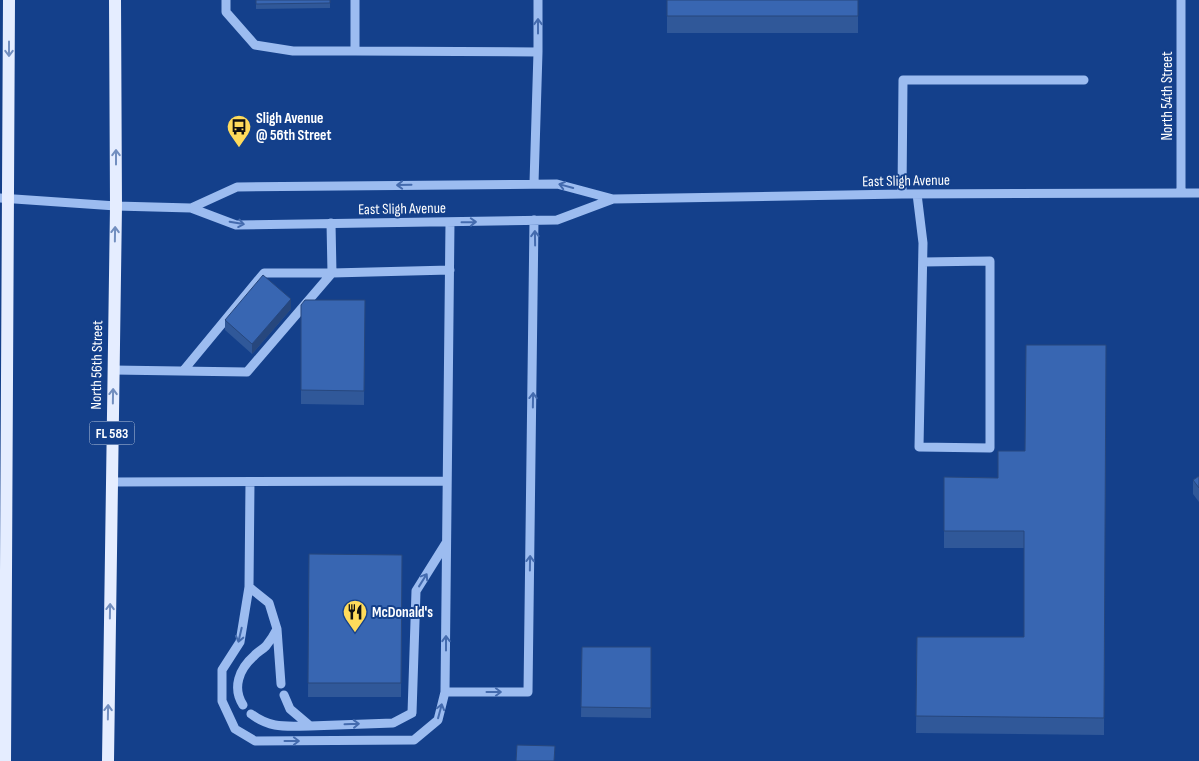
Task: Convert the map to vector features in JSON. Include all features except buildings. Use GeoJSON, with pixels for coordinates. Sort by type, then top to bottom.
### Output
{"type":"FeatureCollection","features":[{"type":"Feature","properties":{"kind":"main road"},"geometry":{"type":"LineString","coordinates":[[5,761],[3,504],[4,198],[9,0]]}},
{"type":"Feature","properties":{"kind":"main road","name":"North 56th Street"},"geometry":{"type":"LineString","coordinates":[[108,761],[116,206],[115,0]]}},
{"type":"Feature","properties":{"kind":"street"},"geometry":{"type":"LineString","coordinates":[[226,0],[226,12],[255,46],[293,51],[538,52]]}},
{"type":"Feature","properties":{"kind":"street"},"geometry":{"type":"LineString","coordinates":[[355,0],[355,51]]}},
{"type":"Feature","properties":{"kind":"street"},"geometry":{"type":"LineString","coordinates":[[534,183],[538,0]]}},
{"type":"Feature","properties":{"kind":"street","name":"North 54th Street"},"geometry":{"type":"LineString","coordinates":[[1181,0],[1181,193]]}},
{"type":"Feature","properties":{"kind":"street"},"geometry":{"type":"LineString","coordinates":[[902,194],[903,80],[1084,80]]}},
{"type":"Feature","properties":{"kind":"street","name":"East Sligh Avenue"},"geometry":{"type":"LineString","coordinates":[[191,208],[237,187],[534,183],[557,184],[613,199],[902,194],[1199,193]]}},
{"type":"Feature","properties":{"kind":"street"},"geometry":{"type":"LineString","coordinates":[[917,194],[922,243],[919,447],[990,448],[990,261],[922,262]]}},
{"type":"Feature","properties":{"kind":"street","name":"East Sligh Avenue"},"geometry":{"type":"LineString","coordinates":[[4,198],[116,206],[191,208],[236,225],[557,220],[613,199]]}},
{"type":"Feature","properties":{"kind":"street"},"geometry":{"type":"LineString","coordinates":[[445,692],[528,692],[534,220]]}},
{"type":"Feature","properties":{"kind":"street"},"geometry":{"type":"LineString","coordinates":[[250,482],[249,587],[240,642],[222,670],[222,701],[235,729],[255,742],[414,740],[438,720],[445,692],[450,222]]}},
{"type":"Feature","properties":{"kind":"street"},"geometry":{"type":"LineString","coordinates":[[113,370],[247,372],[332,273],[331,223]]}},
{"type":"Feature","properties":{"kind":"street"},"geometry":{"type":"LineString","coordinates":[[183,371],[264,273],[450,270]]}},
{"type":"Feature","properties":{"kind":"street"},"geometry":{"type":"LineString","coordinates":[[112,482],[447,481]]}},
{"type":"Feature","properties":{"kind":"street"},"geometry":{"type":"LineString","coordinates":[[251,714],[261,721],[278,726],[310,726],[393,723],[412,713],[416,591],[446,542]]}},
{"type":"Feature","properties":{"kind":"street"},"geometry":{"type":"LineString","coordinates":[[249,587],[269,603],[277,629],[281,684]]}},
{"type":"Feature","properties":{"kind":"street"},"geometry":{"type":"LineString","coordinates":[[243,705],[237,686],[241,671],[252,657],[266,646],[277,629]]}},
{"type":"Feature","properties":{"kind":"street"},"geometry":{"type":"LineString","coordinates":[[284,695],[290,709],[310,726]]}},
{"type":"Feature","properties":{"kind":"place","name":"Sligh Avenue @ 56th Street"},"geometry":{"type":"Point","coordinates":[239,148]}},
{"type":"Feature","properties":{"kind":"place","name":"McDonald's"},"geometry":{"type":"Point","coordinates":[355,633]}}]}
